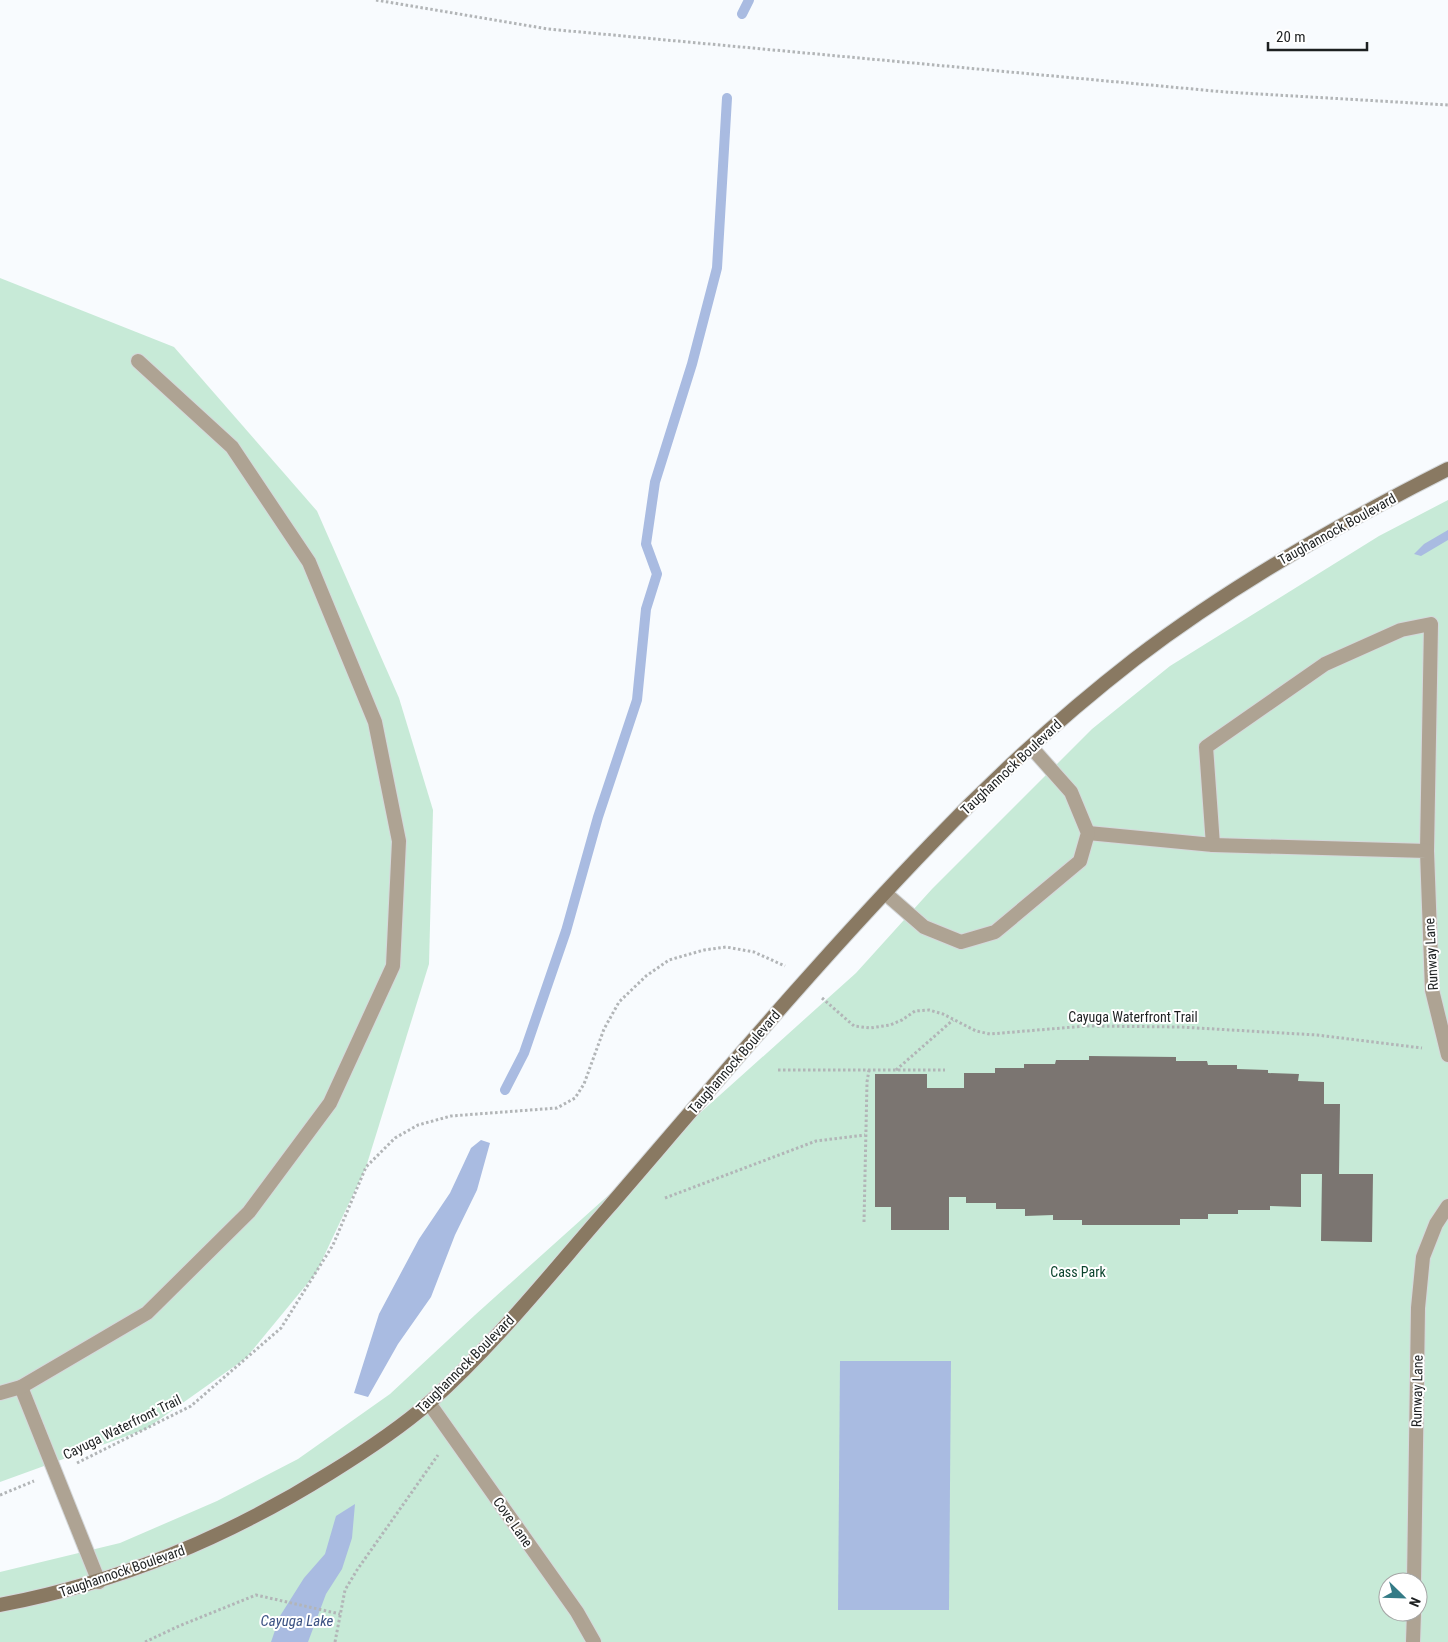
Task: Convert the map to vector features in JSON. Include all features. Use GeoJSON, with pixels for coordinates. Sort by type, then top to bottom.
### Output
{"type":"FeatureCollection","features":[{"type":"Feature","properties":{"kind":"main road","name":"Taughannock Boulevard"},"geometry":{"type":"LineString","coordinates":[[0,1605],[49,1596],[99,1582],[191,1547],[298,1493],[383,1438],[430,1403],[498,1335],[803,983],[885,893],[988,787],[1031,747],[1136,658],[1216,602],[1287,556],[1354,517],[1448,468]]}},
{"type":"Feature","properties":{"kind":"street"},"geometry":{"type":"LineString","coordinates":[[0,1393],[21,1388],[147,1313],[250,1212],[330,1103],[393,966],[398,841],[375,722],[309,562],[232,447],[138,361]]}},
{"type":"Feature","properties":{"kind":"street","name":"Runway Lane"},"geometry":{"type":"LineString","coordinates":[[1213,844],[1206,747],[1324,664],[1401,630],[1431,624],[1427,851],[1432,990],[1447,1053]]}},
{"type":"Feature","properties":{"kind":"street"},"geometry":{"type":"LineString","coordinates":[[885,893],[924,927],[961,942],[995,932],[1080,861],[1088,833],[1071,792],[1031,747]]}},
{"type":"Feature","properties":{"kind":"street"},"geometry":{"type":"LineString","coordinates":[[1088,833],[1213,844],[1427,851]]}},
{"type":"Feature","properties":{"kind":"street","name":"Runway Lane"},"geometry":{"type":"LineString","coordinates":[[1414,1572],[1419,1299],[1423,1257],[1436,1224],[1448,1206]]}},
{"type":"Feature","properties":{"kind":"street"},"geometry":{"type":"LineString","coordinates":[[21,1388],[99,1582]]}},
{"type":"Feature","properties":{"kind":"street","name":"Cove Lane"},"geometry":{"type":"LineString","coordinates":[[430,1403],[577,1612],[594,1642]]}},
{"type":"Feature","properties":{"kind":"street"},"geometry":{"type":"LineString","coordinates":[[1413,1642],[1414,1622]]}},
{"type":"Feature","properties":{"kind":"path"},"geometry":{"type":"LineString","coordinates":[[376,0],[548,29],[1225,92],[1448,104]]}},
{"type":"Feature","properties":{"kind":"path","name":"Cayuga Waterfront Trail"},"geometry":{"type":"LineString","coordinates":[[0,1495],[89,1458],[192,1406],[281,1328],[333,1245],[366,1167],[395,1138],[418,1125],[451,1116],[557,1108],[575,1098],[584,1084],[604,1029],[619,1002],[646,976],[669,960],[704,950],[726,947],[754,952],[782,963]]}},
{"type":"Feature","properties":{"kind":"path","name":"Cayuga Waterfront Trail"},"geometry":{"type":"LineString","coordinates":[[833,1007],[854,1026],[870,1028],[890,1025],[902,1020],[915,1011],[929,1010],[976,1031],[990,1034],[1086,1026],[1180,1027],[1317,1035],[1447,1053]]}},
{"type":"Feature","properties":{"kind":"path"},"geometry":{"type":"LineString","coordinates":[[896,1070],[954,1020]]}},
{"type":"Feature","properties":{"kind":"path"},"geometry":{"type":"LineString","coordinates":[[778,1070],[944,1070]]}},
{"type":"Feature","properties":{"kind":"path"},"geometry":{"type":"LineString","coordinates":[[864,1222],[865,1135],[869,1070]]}},
{"type":"Feature","properties":{"kind":"path"},"geometry":{"type":"LineString","coordinates":[[665,1198],[816,1141],[865,1135]]}},
{"type":"Feature","properties":{"kind":"path"},"geometry":{"type":"LineString","coordinates":[[335,1642],[345,1590],[439,1452]]}},
{"type":"Feature","properties":{"kind":"path"},"geometry":{"type":"LineString","coordinates":[[145,1642],[256,1595],[340,1614]]}},
{"type":"Feature","properties":{"kind":"green space"},"geometry":{"type":"Polygon","coordinates":[[[0,278],[174,347],[317,511],[399,698],[433,810],[429,964],[366,1167],[316,1273],[246,1358],[146,1429],[0,1482],[0,278]]]}},
{"type":"Feature","properties":{"kind":"green space","name":"Cass Park"},"geometry":{"type":"Polygon","coordinates":[[[1448,500],[1448,1642],[0,1642],[0,1572],[120,1543],[217,1501],[298,1459],[390,1394],[475,1315],[856,973],[932,889],[1092,729],[1170,666],[1379,536],[1448,500]]]}},
{"type":"Feature","properties":{"kind":"water"},"geometry":{"type":"Polygon","coordinates":[[[1448,530],[1448,540],[1421,556],[1414,554],[1424,544],[1448,530]]]}},
{"type":"Feature","properties":{"kind":"water"},"geometry":{"type":"Polygon","coordinates":[[[481,1140],[490,1143],[477,1190],[455,1235],[431,1297],[398,1344],[368,1397],[354,1393],[379,1314],[419,1239],[450,1193],[471,1148],[481,1140]]]}},
{"type":"Feature","properties":{"kind":"water"},"geometry":{"type":"Polygon","coordinates":[[[840,1361],[951,1361],[949,1610],[838,1610],[840,1361]]]}},
{"type":"Feature","properties":{"kind":"water","name":"Cayuga Lake"},"geometry":{"type":"Polygon","coordinates":[[[355,1504],[352,1538],[342,1569],[326,1594],[308,1642],[271,1642],[280,1616],[304,1578],[325,1554],[336,1516],[355,1504]]]}},
{"type":"Feature","properties":{"kind":"building"},"geometry":{"type":"Polygon","coordinates":[[[1089,1056],[1176,1057],[1176,1061],[1207,1061],[1208,1065],[1237,1065],[1237,1069],[1299,1074],[1298,1081],[1324,1082],[1324,1104],[1340,1104],[1339,1174],[1373,1174],[1372,1242],[1321,1241],[1322,1174],[1301,1174],[1301,1207],[1270,1206],[1270,1210],[1238,1210],[1238,1214],[1208,1214],[1208,1219],[1180,1219],[1180,1225],[1082,1225],[1082,1220],[1053,1220],[1053,1215],[1025,1216],[1025,1209],[996,1209],[996,1203],[966,1203],[966,1197],[949,1197],[949,1230],[891,1230],[891,1207],[875,1207],[875,1074],[927,1074],[927,1088],[964,1088],[964,1073],[995,1073],[995,1068],[1024,1068],[1024,1064],[1055,1064],[1056,1060],[1089,1060],[1089,1056]]]}},
{"type":"Feature","properties":{"kind":"waterway"},"geometry":{"type":"LineString","coordinates":[[742,14],[749,0]]}},
{"type":"Feature","properties":{"kind":"waterway"},"geometry":{"type":"LineString","coordinates":[[505,1090],[524,1053],[566,931],[598,817],[637,700],[646,609],[657,574],[646,544],[655,482],[692,364],[717,268],[727,98]]}}]}
